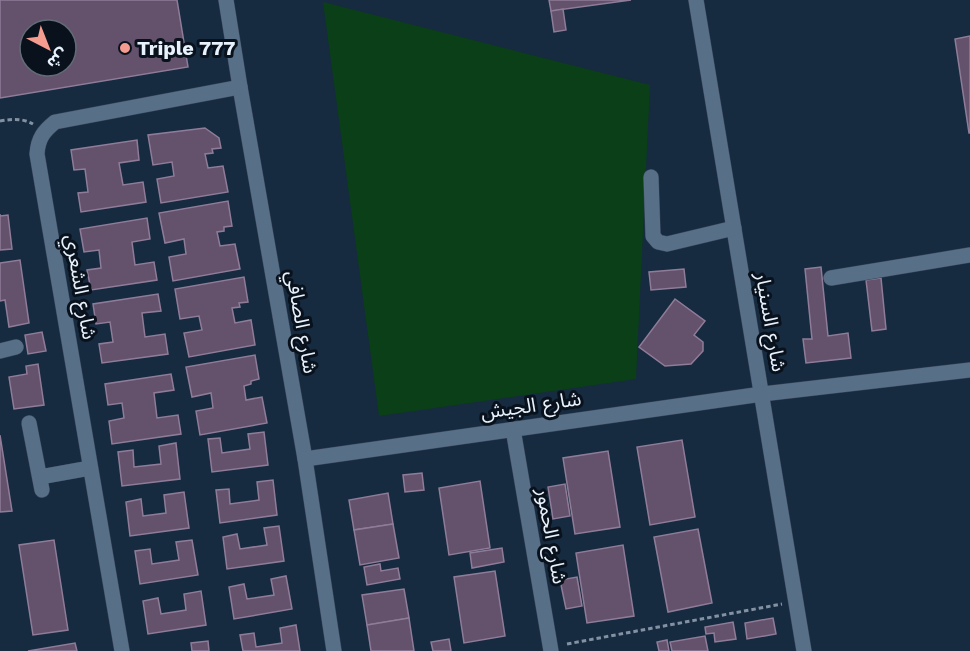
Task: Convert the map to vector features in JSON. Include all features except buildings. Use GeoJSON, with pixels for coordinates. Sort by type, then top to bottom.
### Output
{"type":"FeatureCollection","features":[{"type":"Feature","properties":{"kind":"street","name":"شارع الصافي"},"geometry":{"type":"LineString","coordinates":[[226,0],[305,459],[334,651]]}},
{"type":"Feature","properties":{"kind":"street","name":"شارع السنيار"},"geometry":{"type":"LineString","coordinates":[[696,0],[804,651]]}},
{"type":"Feature","properties":{"kind":"street"},"geometry":{"type":"LineString","coordinates":[[44,131],[55,122],[69,118],[240,87]]}},
{"type":"Feature","properties":{"kind":"street","name":"شارع الشعري"},"geometry":{"type":"LineString","coordinates":[[44,131],[37,154],[122,651]]}},
{"type":"Feature","properties":{"kind":"street"},"geometry":{"type":"LineString","coordinates":[[651,177],[653,236],[658,242],[667,244],[734,228]]}},
{"type":"Feature","properties":{"kind":"street"},"geometry":{"type":"LineString","coordinates":[[831,278],[970,255]]}},
{"type":"Feature","properties":{"kind":"street"},"geometry":{"type":"LineString","coordinates":[[0,351],[16,347]]}},
{"type":"Feature","properties":{"kind":"street","name":"شارع الجيش"},"geometry":{"type":"LineString","coordinates":[[305,459],[762,394],[970,370]]}},
{"type":"Feature","properties":{"kind":"street"},"geometry":{"type":"LineString","coordinates":[[29,423],[41,484],[90,468]]}},
{"type":"Feature","properties":{"kind":"street","name":"شارع الحمور"},"geometry":{"type":"LineString","coordinates":[[513,429],[550,649]]}},
{"type":"Feature","properties":{"kind":"path"},"geometry":{"type":"LineString","coordinates":[[0,121],[17,119],[27,121],[44,131]]}},
{"type":"Feature","properties":{"kind":"path"},"geometry":{"type":"LineString","coordinates":[[550,649],[795,602]]}},
{"type":"Feature","properties":{"kind":"green space"},"geometry":{"type":"Polygon","coordinates":[[[323,2],[650,85],[636,379],[379,416],[323,2]]]}},
{"type":"Feature","properties":{"kind":"place","name":"Triple 777"},"geometry":{"type":"Point","coordinates":[125,48]}}]}
